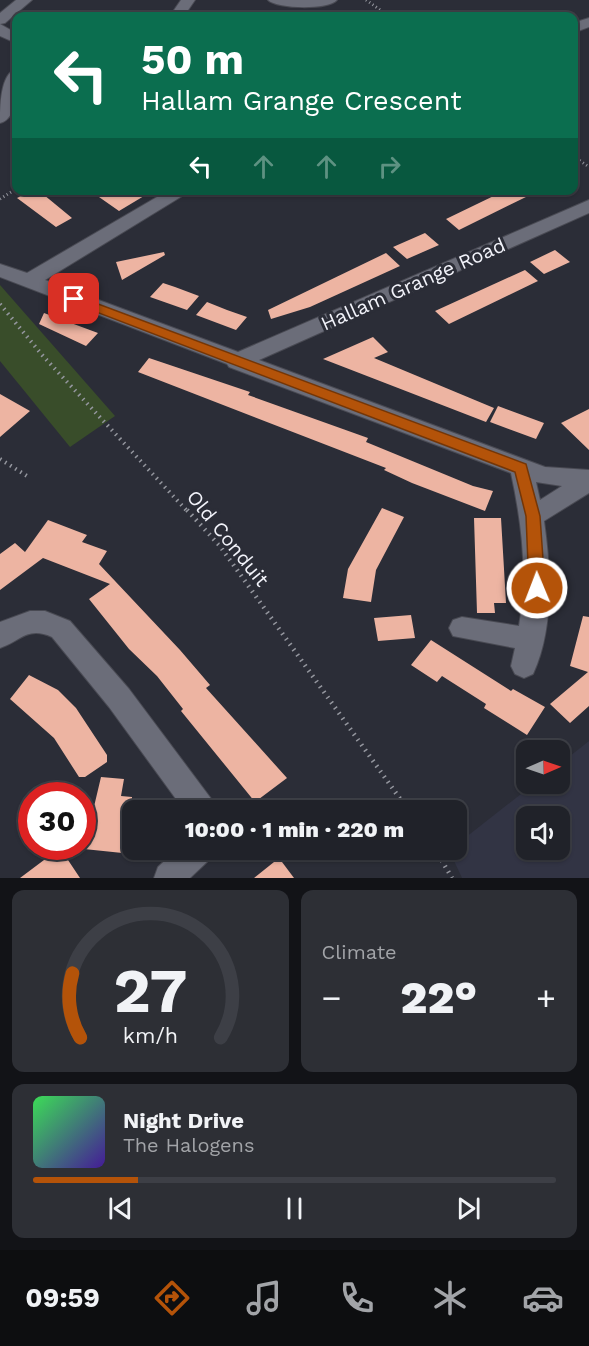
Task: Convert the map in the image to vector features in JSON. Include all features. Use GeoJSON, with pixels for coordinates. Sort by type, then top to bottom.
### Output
{"type":"FeatureCollection","features":[{"type":"Feature","properties":{"kind":"street"},"geometry":{"type":"LineString","coordinates":[[12,34],[1,20],[25,0]]}},
{"type":"Feature","properties":{"kind":"street"},"geometry":{"type":"LineString","coordinates":[[275,0],[303,3],[330,0]]}},
{"type":"Feature","properties":{"kind":"street"},"geometry":{"type":"LineString","coordinates":[[0,119],[12,85]]}},
{"type":"Feature","properties":{"kind":"street"},"geometry":{"type":"LineString","coordinates":[[28,280],[174,195]]}},
{"type":"Feature","properties":{"kind":"street","name":"Hallam Grange Road"},"geometry":{"type":"LineString","coordinates":[[237,362],[589,206]]}},
{"type":"Feature","properties":{"kind":"street"},"geometry":{"type":"LineString","coordinates":[[0,270],[237,362],[521,468],[544,476],[589,480]]}},
{"type":"Feature","properties":{"kind":"street"},"geometry":{"type":"LineString","coordinates":[[521,468],[533,516],[537,607],[524,666]]}},
{"type":"Feature","properties":{"kind":"street"},"geometry":{"type":"LineString","coordinates":[[533,516],[589,480]]}},
{"type":"Feature","properties":{"kind":"street"},"geometry":{"type":"LineString","coordinates":[[0,637],[14,626],[30,622],[45,622],[62,629],[119,698],[195,800]]}},
{"type":"Feature","properties":{"kind":"street"},"geometry":{"type":"LineString","coordinates":[[462,628],[531,639]]}},
{"type":"Feature","properties":{"kind":"street"},"geometry":{"type":"LineString","coordinates":[[169,878],[187,860]]}},
{"type":"Feature","properties":{"kind":"path"},"geometry":{"type":"LineString","coordinates":[[366,0],[383,12]]}},
{"type":"Feature","properties":{"kind":"path","name":"Old Conduit"},"geometry":{"type":"LineString","coordinates":[[0,304],[43,356],[220,546],[401,800]]}},
{"type":"Feature","properties":{"kind":"path"},"geometry":{"type":"LineString","coordinates":[[0,459],[27,476]]}},
{"type":"Feature","properties":{"kind":"path"},"geometry":{"type":"LineString","coordinates":[[441,860],[452,878]]}},
{"type":"Feature","properties":{"kind":"shaded area"},"geometry":{"type":"Polygon","coordinates":[[[589,741],[589,878],[462,878],[454,860],[467,860],[467,836],[521,794],[570,794],[570,756],[589,741]]]}},
{"type":"Feature","properties":{"kind":"green space"},"geometry":{"type":"Polygon","coordinates":[[[0,285],[115,416],[70,447],[0,361],[0,285]]]}},
{"type":"Feature","properties":{"kind":"building"},"geometry":{"type":"Polygon","coordinates":[[[23,195],[44,195],[72,218],[56,227],[17,198],[23,195]]]}},
{"type":"Feature","properties":{"kind":"building"},"geometry":{"type":"Polygon","coordinates":[[[96,195],[146,195],[119,211],[96,195]]]}},
{"type":"Feature","properties":{"kind":"building"},"geometry":{"type":"Polygon","coordinates":[[[496,195],[528,196],[459,230],[446,219],[496,195]]]}},
{"type":"Feature","properties":{"kind":"building"},"geometry":{"type":"Polygon","coordinates":[[[425,233],[439,245],[407,259],[393,247],[425,233]]]}},
{"type":"Feature","properties":{"kind":"building"},"geometry":{"type":"Polygon","coordinates":[[[555,250],[570,262],[544,274],[530,262],[555,250]]]}},
{"type":"Feature","properties":{"kind":"building"},"geometry":{"type":"Polygon","coordinates":[[[164,252],[165,255],[122,280],[116,262],[164,252]]]}},
{"type":"Feature","properties":{"kind":"building"},"geometry":{"type":"Polygon","coordinates":[[[386,253],[400,266],[310,307],[271,319],[268,310],[386,253]]]}},
{"type":"Feature","properties":{"kind":"building"},"geometry":{"type":"Polygon","coordinates":[[[525,270],[538,281],[449,324],[435,311],[525,270]]]}},
{"type":"Feature","properties":{"kind":"building"},"geometry":{"type":"Polygon","coordinates":[[[163,283],[199,296],[187,310],[150,297],[163,283]]]}},
{"type":"Feature","properties":{"kind":"building"},"geometry":{"type":"Polygon","coordinates":[[[207,302],[247,317],[236,330],[196,315],[207,302]]]}},
{"type":"Feature","properties":{"kind":"building"},"geometry":{"type":"Polygon","coordinates":[[[44,313],[98,333],[86,346],[39,324],[44,313]]]}},
{"type":"Feature","properties":{"kind":"building"},"geometry":{"type":"Polygon","coordinates":[[[373,337],[388,352],[374,358],[494,408],[486,422],[323,359],[373,337]]]}},
{"type":"Feature","properties":{"kind":"building"},"geometry":{"type":"Polygon","coordinates":[[[149,358],[250,392],[248,395],[368,438],[366,442],[473,486],[493,491],[485,511],[412,483],[384,470],[386,468],[138,372],[149,358]]]}},
{"type":"Feature","properties":{"kind":"building"},"geometry":{"type":"Polygon","coordinates":[[[0,394],[30,411],[0,437],[0,394]]]}},
{"type":"Feature","properties":{"kind":"building"},"geometry":{"type":"Polygon","coordinates":[[[498,406],[544,423],[536,439],[490,422],[498,406]]]}},
{"type":"Feature","properties":{"kind":"building"},"geometry":{"type":"Polygon","coordinates":[[[589,409],[589,450],[561,423],[589,409]]]}},
{"type":"Feature","properties":{"kind":"building"},"geometry":{"type":"Polygon","coordinates":[[[382,508],[404,517],[376,570],[371,602],[343,598],[348,569],[382,508]]]}},
{"type":"Feature","properties":{"kind":"building"},"geometry":{"type":"Polygon","coordinates":[[[474,518],[501,518],[506,603],[494,603],[495,613],[477,613],[474,518]]]}},
{"type":"Feature","properties":{"kind":"building"},"geometry":{"type":"Polygon","coordinates":[[[48,520],[87,535],[82,542],[107,551],[99,564],[180,650],[210,685],[206,688],[287,778],[258,800],[253,800],[181,711],[183,709],[157,676],[129,649],[89,599],[110,584],[43,558],[0,590],[0,554],[15,543],[25,552],[48,520]]]}},
{"type":"Feature","properties":{"kind":"building"},"geometry":{"type":"Polygon","coordinates":[[[411,615],[415,638],[378,641],[374,618],[411,615]]]}},
{"type":"Feature","properties":{"kind":"building"},"geometry":{"type":"Polygon","coordinates":[[[583,616],[589,617],[589,706],[570,723],[550,704],[588,672],[570,666],[583,616]]]}},
{"type":"Feature","properties":{"kind":"building"},"geometry":{"type":"Polygon","coordinates":[[[431,640],[511,691],[513,689],[545,707],[527,735],[484,708],[486,704],[442,676],[437,682],[411,665],[431,640]]]}},
{"type":"Feature","properties":{"kind":"building"},"geometry":{"type":"Polygon","coordinates":[[[29,675],[58,690],[76,708],[107,755],[107,762],[85,777],[79,777],[54,738],[10,699],[29,675]]]}},
{"type":"Feature","properties":{"kind":"building"},"geometry":{"type":"Polygon","coordinates":[[[101,777],[124,779],[121,796],[132,797],[132,800],[122,800],[122,853],[96,850],[96,798],[101,777]]]}},
{"type":"Feature","properties":{"kind":"building"},"geometry":{"type":"Polygon","coordinates":[[[44,860],[68,860],[80,878],[20,878],[44,860]]]}},
{"type":"Feature","properties":{"kind":"building"},"geometry":{"type":"Polygon","coordinates":[[[276,860],[280,860],[294,878],[254,878],[276,860]]]}},
{"type":"Feature","properties":{"kind":"route"},"geometry":{"type":"LineString","coordinates":[[74,299],[521,468],[533,516],[537,588]]}}]}
